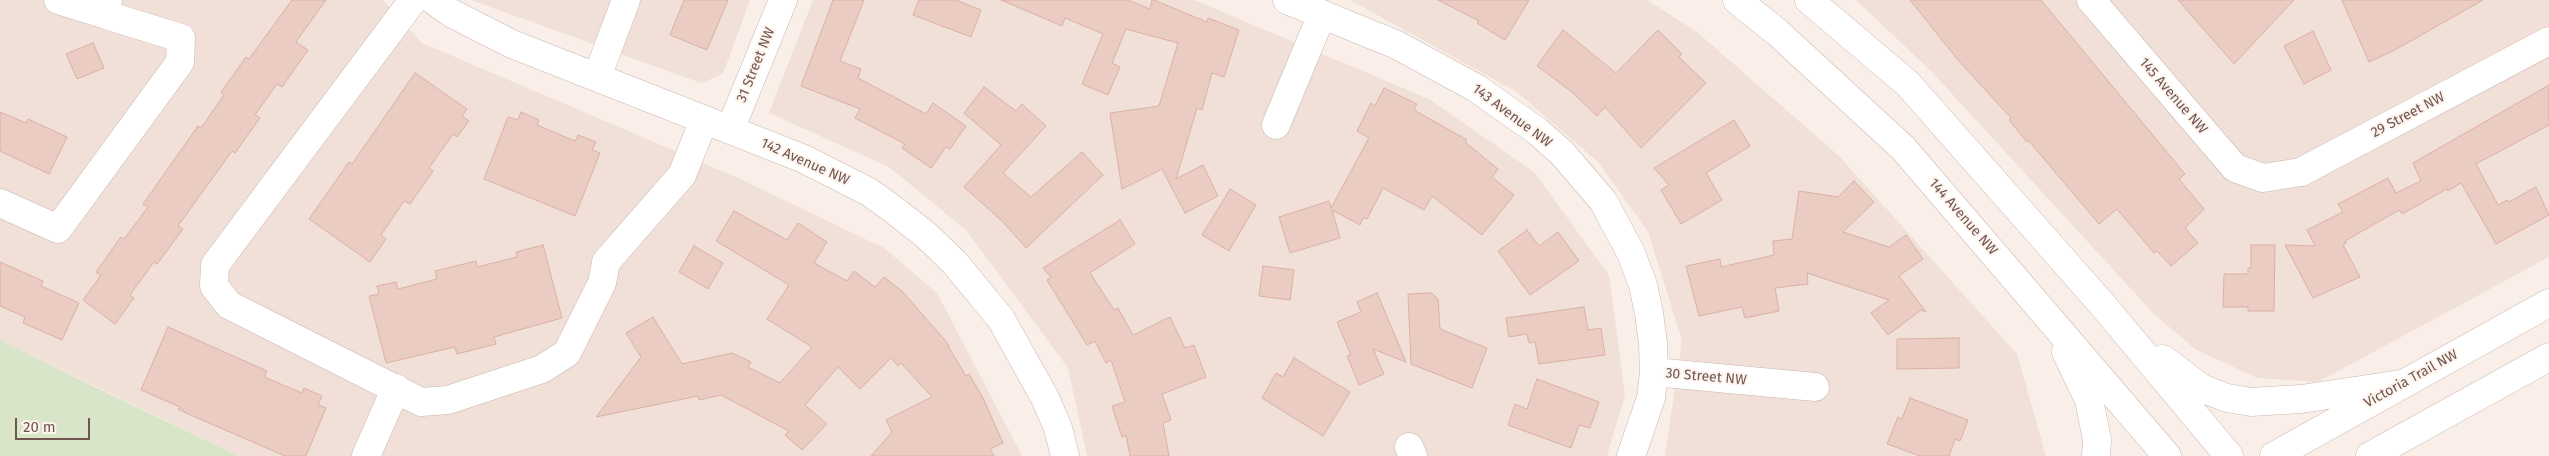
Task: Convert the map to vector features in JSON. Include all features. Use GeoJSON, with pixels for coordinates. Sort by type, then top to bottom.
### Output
{"type":"FeatureCollection","features":[{"type":"Feature","properties":{"kind":"street"},"geometry":{"type":"LineString","coordinates":[[0,203],[58,229],[180,62],[181,38],[107,8],[58,0]]}},
{"type":"Feature","properties":{"kind":"street"},"geometry":{"type":"LineString","coordinates":[[413,0],[215,265],[214,286],[229,305],[422,402],[448,400],[542,369],[567,353],[602,283],[606,262],[682,176],[704,120]]}},
{"type":"Feature","properties":{"kind":"street","name":"142 Avenue NW"},"geometry":{"type":"LineString","coordinates":[[433,0],[451,13],[512,44],[730,130],[838,175],[869,192],[927,236],[954,262],[1001,319],[1045,398],[1058,428],[1065,456]]}},
{"type":"Feature","properties":{"kind":"street"},"geometry":{"type":"LineString","coordinates":[[597,78],[626,0]]}},
{"type":"Feature","properties":{"kind":"street","name":"31 Street NW"},"geometry":{"type":"LineString","coordinates":[[730,130],[783,0]]}},
{"type":"Feature","properties":{"kind":"street","name":"143 Avenue NW"},"geometry":{"type":"LineString","coordinates":[[1287,0],[1397,45],[1476,88],[1537,131],[1583,177],[1602,201],[1631,253],[1649,313],[1654,372]]}},
{"type":"Feature","properties":{"kind":"street","name":"144 Avenue NW"},"geometry":{"type":"LineString","coordinates":[[1737,0],[1778,33],[1904,148],[2167,456]]}},
{"type":"Feature","properties":{"kind":"street"},"geometry":{"type":"LineString","coordinates":[[1809,0],[1908,84],[2101,304],[2229,456]]}},
{"type":"Feature","properties":{"kind":"street","name":"145 Avenue NW"},"geometry":{"type":"LineString","coordinates":[[2091,0],[2235,168],[2264,178]]}},
{"type":"Feature","properties":{"kind":"street"},"geometry":{"type":"LineString","coordinates":[[1276,125],[1322,14]]}},
{"type":"Feature","properties":{"kind":"street","name":"29 Street NW"},"geometry":{"type":"LineString","coordinates":[[2264,178],[2301,172],[2549,41]]}},
{"type":"Feature","properties":{"kind":"street","name":"Victoria Trail NW"},"geometry":{"type":"LineString","coordinates":[[2274,456],[2549,303]]}},
{"type":"Feature","properties":{"kind":"street"},"geometry":{"type":"LineString","coordinates":[[2101,304],[2178,373],[2201,388],[2227,398],[2251,402],[2301,399],[2401,384]]}},
{"type":"Feature","properties":{"kind":"street"},"geometry":{"type":"LineString","coordinates":[[2050,317],[2089,400],[2097,440],[2096,456]]}},
{"type":"Feature","properties":{"kind":"street"},"geometry":{"type":"LineString","coordinates":[[2370,456],[2549,357]]}},
{"type":"Feature","properties":{"kind":"street","name":"30 Street NW"},"geometry":{"type":"LineString","coordinates":[[1631,456],[1644,421],[1654,372],[1815,387]]}},
{"type":"Feature","properties":{"kind":"street"},"geometry":{"type":"LineString","coordinates":[[366,456],[396,388]]}},
{"type":"Feature","properties":{"kind":"street"},"geometry":{"type":"LineString","coordinates":[[2412,456],[2441,416]]}},
{"type":"Feature","properties":{"kind":"shaded area"},"geometry":{"type":"Polygon","coordinates":[[[0,0],[383,0],[422,43],[738,178],[884,248],[937,293],[1022,456],[239,456],[0,340],[0,0]]]}},
{"type":"Feature","properties":{"kind":"shaded area"},"geometry":{"type":"Polygon","coordinates":[[[471,0],[750,0],[723,74],[701,83],[471,0]]]}},
{"type":"Feature","properties":{"kind":"shaded area"},"geometry":{"type":"Polygon","coordinates":[[[813,0],[1194,0],[1429,99],[1534,172],[1609,275],[1625,395],[1607,456],[1087,456],[1068,368],[966,230],[889,167],[769,113],[813,0]]]}},
{"type":"Feature","properties":{"kind":"shaded area"},"geometry":{"type":"Polygon","coordinates":[[[1350,0],[1647,0],[1697,32],[1839,156],[2017,354],[2046,456],[1665,456],[1682,340],[1648,232],[1599,163],[1517,92],[1350,0]]]}},
{"type":"Feature","properties":{"kind":"shaded area"},"geometry":{"type":"Polygon","coordinates":[[[1856,0],[2549,0],[2549,257],[2318,382],[2257,378],[2195,349],[2153,313],[1931,71],[1856,0]]]}},
{"type":"Feature","properties":{"kind":"green space"},"geometry":{"type":"Polygon","coordinates":[[[0,340],[103,391],[239,456],[0,456],[0,340]]]}},
{"type":"Feature","properties":{"kind":"building"},"geometry":{"type":"Polygon","coordinates":[[[292,0],[326,0],[296,42],[308,50],[282,87],[277,84],[255,115],[260,118],[235,153],[232,151],[178,226],[183,229],[157,264],[154,262],[130,295],[134,298],[115,324],[83,300],[101,275],[96,272],[121,237],[124,239],[148,207],[143,204],[198,126],[201,128],[224,95],[221,92],[246,57],[249,59],[292,0]]]}},
{"type":"Feature","properties":{"kind":"building"},"geometry":{"type":"Polygon","coordinates":[[[684,0],[728,0],[707,50],[670,35],[684,0]]]}},
{"type":"Feature","properties":{"kind":"building"},"geometry":{"type":"Polygon","coordinates":[[[833,0],[864,0],[840,61],[861,69],[858,78],[926,114],[933,103],[966,126],[950,149],[946,147],[931,168],[902,148],[905,144],[855,118],[860,109],[801,86],[833,0]]]}},
{"type":"Feature","properties":{"kind":"building"},"geometry":{"type":"Polygon","coordinates":[[[919,0],[956,0],[981,10],[971,37],[913,15],[919,0]]]}},
{"type":"Feature","properties":{"kind":"building"},"geometry":{"type":"Polygon","coordinates":[[[1001,0],[1128,0],[1150,9],[1152,0],[1154,0],[1207,22],[1208,18],[1239,30],[1224,77],[1212,73],[1202,110],[1197,108],[1176,179],[1203,165],[1218,196],[1185,213],[1162,169],[1122,189],[1110,113],[1159,106],[1178,43],[1126,29],[1112,63],[1120,67],[1108,95],[1082,84],[1103,34],[1065,18],[1062,26],[1001,0]]]}},
{"type":"Feature","properties":{"kind":"building"},"geometry":{"type":"Polygon","coordinates":[[[1438,0],[1529,0],[1505,40],[1477,23],[1479,21],[1438,0]]]}},
{"type":"Feature","properties":{"kind":"building"},"geometry":{"type":"Polygon","coordinates":[[[1910,0],[2041,0],[2185,174],[2179,179],[2204,209],[2185,228],[2198,243],[2171,266],[2157,251],[2154,253],[2117,209],[2099,224],[2028,140],[2027,142],[2009,120],[2011,118],[1958,60],[1910,0]]]}},
{"type":"Feature","properties":{"kind":"building"},"geometry":{"type":"Polygon","coordinates":[[[2178,0],[2294,0],[2234,64],[2178,0]]]}},
{"type":"Feature","properties":{"kind":"building"},"geometry":{"type":"Polygon","coordinates":[[[2342,0],[2483,0],[2393,51],[2369,62],[2342,0]]]}},
{"type":"Feature","properties":{"kind":"building"},"geometry":{"type":"Polygon","coordinates":[[[1563,30],[1616,73],[1658,30],[1682,54],[1679,57],[1706,83],[1641,148],[1605,107],[1597,116],[1572,92],[1537,66],[1563,30]]]}},
{"type":"Feature","properties":{"kind":"building"},"geometry":{"type":"Polygon","coordinates":[[[2313,31],[2331,70],[2304,84],[2284,46],[2313,31]]]}},
{"type":"Feature","properties":{"kind":"building"},"geometry":{"type":"Polygon","coordinates":[[[93,43],[104,68],[77,79],[66,54],[93,43]]]}},
{"type":"Feature","properties":{"kind":"building"},"geometry":{"type":"Polygon","coordinates":[[[415,73],[467,109],[462,116],[469,121],[457,137],[453,134],[429,168],[433,171],[410,204],[404,201],[381,235],[386,239],[370,262],[309,219],[349,162],[352,164],[415,73]]]}},
{"type":"Feature","properties":{"kind":"building"},"geometry":{"type":"Polygon","coordinates":[[[2549,85],[2549,125],[2476,164],[2498,205],[2507,200],[2509,202],[2536,187],[2549,215],[2496,244],[2461,183],[2402,214],[2399,210],[2345,241],[2346,243],[2343,245],[2360,277],[2313,298],[2285,245],[2315,246],[2307,230],[2343,212],[2338,204],[2388,178],[2396,193],[2421,181],[2413,163],[2549,85]]]}},
{"type":"Feature","properties":{"kind":"building"},"geometry":{"type":"Polygon","coordinates":[[[984,87],[1016,111],[1022,104],[1046,126],[1003,173],[1031,197],[1082,152],[1103,175],[1026,248],[1003,222],[964,187],[1001,145],[964,113],[984,87]]]}},
{"type":"Feature","properties":{"kind":"building"},"geometry":{"type":"Polygon","coordinates":[[[1384,88],[1417,104],[1414,110],[1467,140],[1465,142],[1498,169],[1492,177],[1514,195],[1482,235],[1432,196],[1424,210],[1383,188],[1367,219],[1363,218],[1360,225],[1332,210],[1340,238],[1290,253],[1279,217],[1329,201],[1331,208],[1369,138],[1357,131],[1371,103],[1375,106],[1384,88]]]}},
{"type":"Feature","properties":{"kind":"building"},"geometry":{"type":"Polygon","coordinates":[[[0,112],[26,123],[28,119],[67,137],[49,174],[0,151],[0,112]]]}},
{"type":"Feature","properties":{"kind":"building"},"geometry":{"type":"Polygon","coordinates":[[[521,112],[539,120],[537,125],[575,141],[578,135],[596,142],[592,150],[600,153],[575,216],[484,179],[508,117],[518,120],[521,112]]]}},
{"type":"Feature","properties":{"kind":"building"},"geometry":{"type":"Polygon","coordinates":[[[1734,120],[1750,146],[1706,173],[1722,200],[1681,224],[1661,190],[1669,185],[1654,168],[1734,120]]]}},
{"type":"Feature","properties":{"kind":"building"},"geometry":{"type":"Polygon","coordinates":[[[1854,181],[1874,202],[1843,232],[1889,247],[1906,235],[1923,259],[1899,276],[1926,312],[1921,310],[1888,335],[1871,313],[1889,300],[1807,273],[1808,284],[1775,288],[1779,311],[1745,318],[1742,307],[1699,316],[1686,266],[1720,259],[1721,267],[1774,255],[1773,241],[1792,239],[1799,191],[1838,197],[1854,181]]]}},
{"type":"Feature","properties":{"kind":"building"},"geometry":{"type":"Polygon","coordinates":[[[1230,189],[1256,205],[1229,251],[1202,235],[1230,189]]]}},
{"type":"Feature","properties":{"kind":"building"},"geometry":{"type":"Polygon","coordinates":[[[734,211],[787,240],[798,223],[827,242],[814,263],[847,281],[854,271],[875,287],[884,277],[903,292],[949,345],[966,376],[969,374],[983,398],[1003,443],[990,449],[994,456],[871,456],[892,432],[886,420],[932,397],[901,363],[898,366],[891,358],[860,389],[838,367],[805,405],[827,424],[802,450],[785,435],[789,431],[721,395],[699,400],[698,396],[596,417],[641,357],[626,333],[653,317],[682,364],[732,353],[751,362],[748,367],[780,383],[812,347],[767,319],[789,285],[716,241],[734,211]]]}},
{"type":"Feature","properties":{"kind":"building"},"geometry":{"type":"Polygon","coordinates":[[[1120,220],[1135,244],[1090,273],[1114,310],[1118,308],[1133,335],[1170,317],[1185,348],[1194,345],[1206,377],[1162,394],[1171,420],[1163,423],[1169,456],[1130,456],[1126,435],[1122,437],[1112,406],[1125,402],[1111,360],[1106,363],[1095,341],[1087,345],[1047,280],[1051,277],[1043,268],[1120,220]]]}},
{"type":"Feature","properties":{"kind":"building"},"geometry":{"type":"Polygon","coordinates":[[[1527,230],[1539,246],[1558,232],[1579,261],[1530,295],[1498,251],[1527,230]]]}},
{"type":"Feature","properties":{"kind":"building"},"geometry":{"type":"Polygon","coordinates":[[[543,245],[562,318],[494,337],[496,344],[457,354],[455,347],[386,363],[369,296],[379,294],[377,286],[396,282],[398,289],[437,279],[435,271],[476,261],[477,267],[517,257],[516,252],[543,245]]]}},
{"type":"Feature","properties":{"kind":"building"},"geometry":{"type":"Polygon","coordinates":[[[2251,245],[2275,245],[2274,311],[2248,311],[2248,307],[2223,307],[2224,274],[2248,274],[2248,268],[2251,268],[2251,245]]]}},
{"type":"Feature","properties":{"kind":"building"},"geometry":{"type":"Polygon","coordinates":[[[694,246],[723,263],[708,289],[679,272],[694,246]]]}},
{"type":"Feature","properties":{"kind":"building"},"geometry":{"type":"Polygon","coordinates":[[[0,262],[43,281],[41,286],[79,303],[62,340],[23,323],[25,317],[0,306],[0,262]]]}},
{"type":"Feature","properties":{"kind":"building"},"geometry":{"type":"Polygon","coordinates":[[[1263,266],[1294,270],[1290,300],[1259,296],[1263,266]]]}},
{"type":"Feature","properties":{"kind":"building"},"geometry":{"type":"Polygon","coordinates":[[[1377,293],[1406,362],[1373,349],[1384,374],[1359,385],[1347,356],[1351,355],[1337,322],[1361,312],[1357,302],[1377,293]]]}},
{"type":"Feature","properties":{"kind":"building"},"geometry":{"type":"Polygon","coordinates":[[[1432,293],[1438,299],[1440,329],[1487,348],[1472,388],[1411,364],[1408,294],[1432,293]]]}},
{"type":"Feature","properties":{"kind":"building"},"geometry":{"type":"Polygon","coordinates":[[[1584,307],[1588,330],[1601,328],[1605,355],[1539,364],[1535,342],[1529,343],[1527,334],[1509,337],[1506,318],[1584,307]]]}},
{"type":"Feature","properties":{"kind":"building"},"geometry":{"type":"Polygon","coordinates":[[[168,327],[267,371],[264,377],[302,393],[304,388],[322,396],[318,405],[326,408],[306,456],[285,456],[186,413],[178,409],[180,407],[141,390],[168,327]]]}},
{"type":"Feature","properties":{"kind":"building"},"geometry":{"type":"Polygon","coordinates":[[[1959,338],[1959,368],[1897,369],[1897,339],[1959,338]]]}},
{"type":"Feature","properties":{"kind":"building"},"geometry":{"type":"Polygon","coordinates":[[[1294,358],[1350,392],[1323,436],[1262,398],[1276,373],[1283,377],[1294,358]]]}},
{"type":"Feature","properties":{"kind":"building"},"geometry":{"type":"Polygon","coordinates":[[[1537,379],[1599,402],[1590,428],[1579,425],[1571,448],[1508,425],[1515,404],[1527,409],[1537,379]]]}},
{"type":"Feature","properties":{"kind":"building"},"geometry":{"type":"Polygon","coordinates":[[[1910,398],[1968,420],[1960,441],[1955,439],[1949,456],[1920,456],[1887,444],[1898,417],[1902,419],[1910,398]]]}}]}
